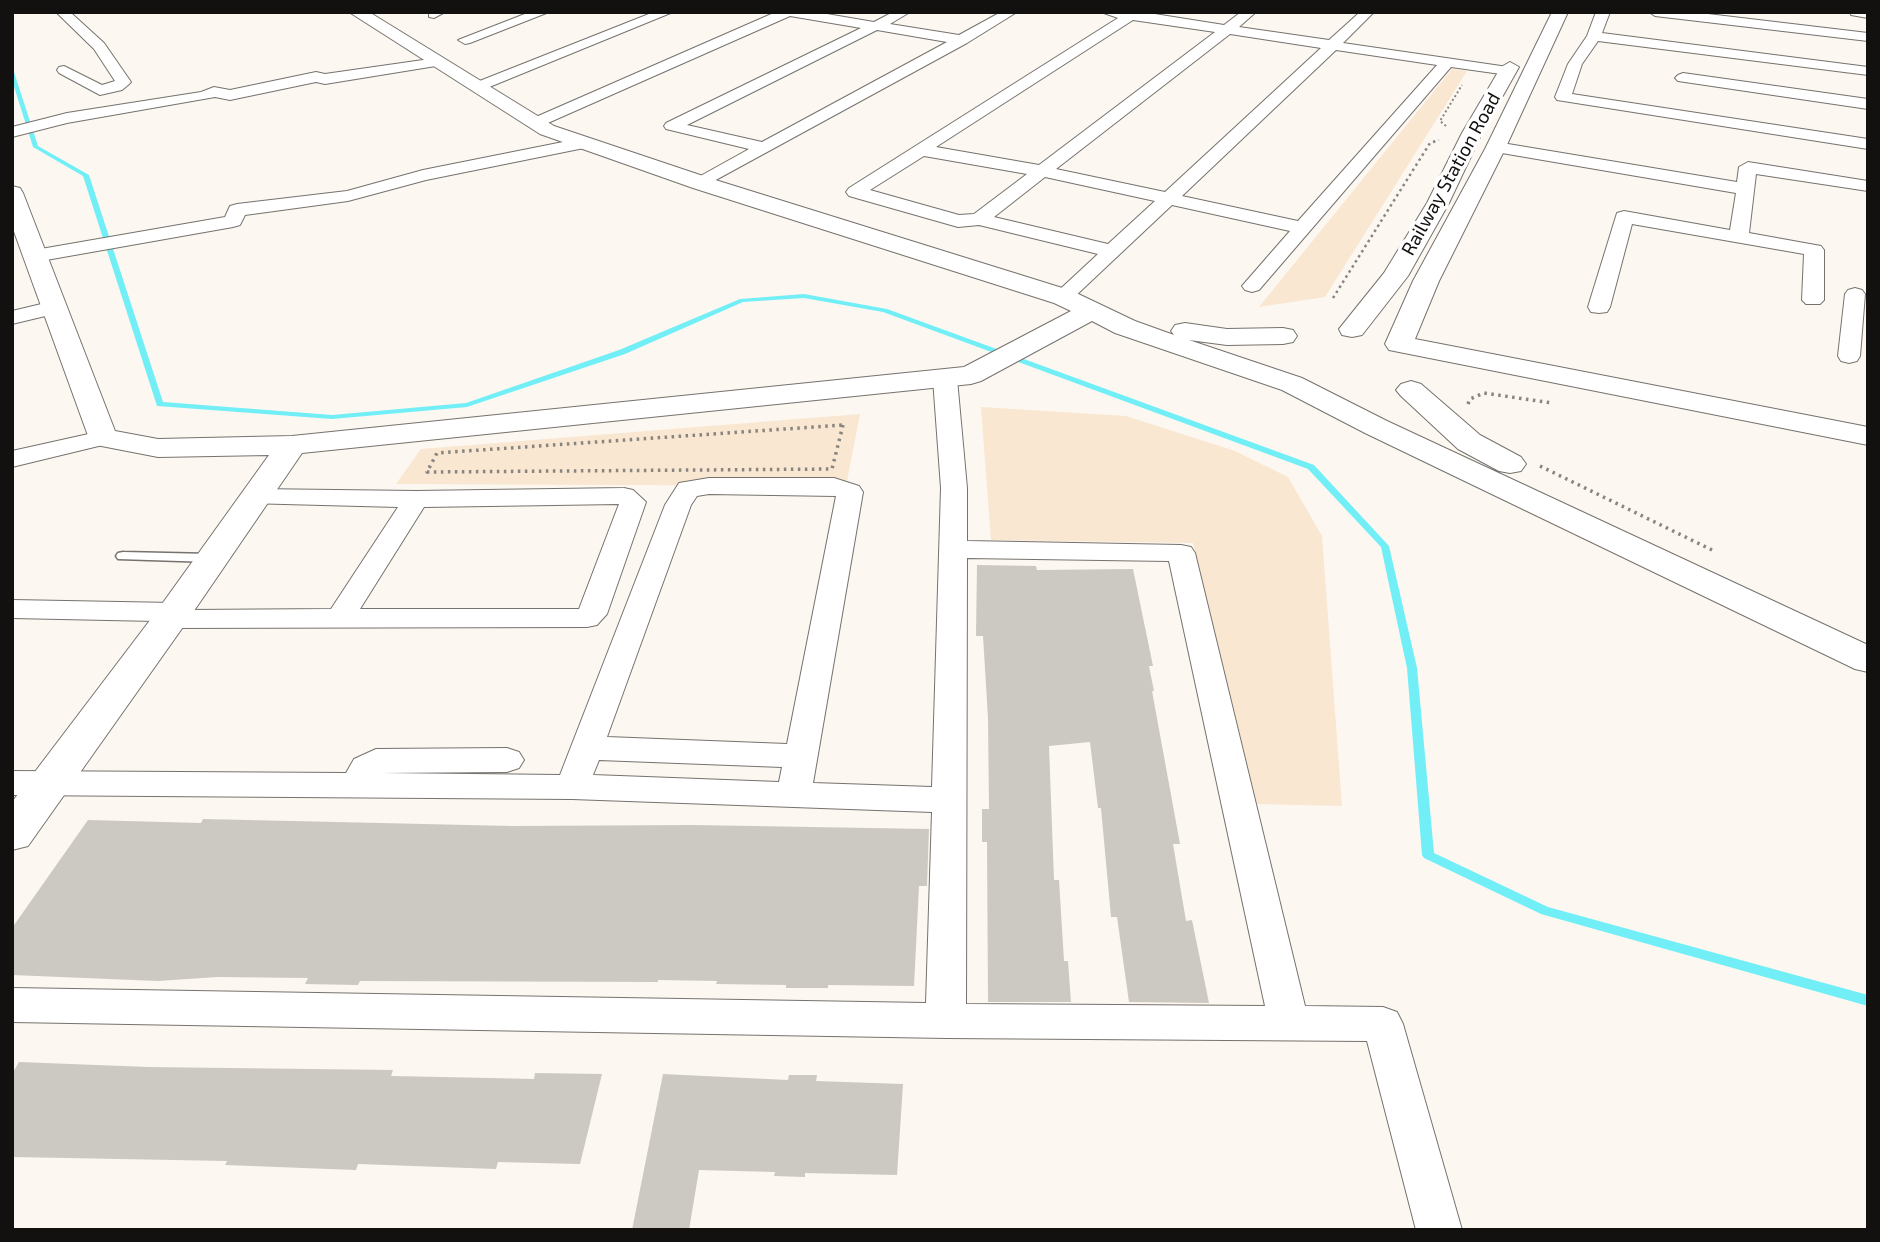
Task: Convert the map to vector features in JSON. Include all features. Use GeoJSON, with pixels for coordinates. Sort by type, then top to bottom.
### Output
{"type":"FeatureCollection","features":[{"type":"Feature","properties":{"kind":"street"},"geometry":{"type":"LineString","coordinates":[[62,12],[99,46],[123,82],[117,87],[100,90],[64,70]]}},
{"type":"Feature","properties":{"kind":"street"},"geometry":{"type":"LineString","coordinates":[[357,12],[547,130],[701,183],[1063,297],[1089,312],[1125,327],[1332,397],[1500,380],[1868,450]]}},
{"type":"Feature","properties":{"kind":"street"},"geometry":{"type":"LineString","coordinates":[[465,40],[544,12]]}},
{"type":"Feature","properties":{"kind":"street"},"geometry":{"type":"LineString","coordinates":[[477,87],[667,12]]}},
{"type":"Feature","properties":{"kind":"street"},"geometry":{"type":"LineString","coordinates":[[535,123],[788,12],[962,40]]}},
{"type":"Feature","properties":{"kind":"street"},"geometry":{"type":"LineString","coordinates":[[765,148],[672,126],[904,12]]}},
{"type":"Feature","properties":{"kind":"street"},"geometry":{"type":"LineString","coordinates":[[701,183],[1011,12]]}},
{"type":"Feature","properties":{"kind":"street"},"geometry":{"type":"LineString","coordinates":[[1107,12],[1508,71]]}},
{"type":"Feature","properties":{"kind":"street"},"geometry":{"type":"LineString","coordinates":[[979,219],[1250,12]]}},
{"type":"Feature","properties":{"kind":"street"},"geometry":{"type":"LineString","coordinates":[[1063,297],[1368,12]]}},
{"type":"Feature","properties":{"kind":"street","name":"Railway Station Road"},"geometry":{"type":"LineString","coordinates":[[1352,329],[1395,276],[1438,203],[1472,134],[1540,12]]}},
{"type":"Feature","properties":{"kind":"street","name":"Railway Station Road"},"geometry":{"type":"LineString","coordinates":[[1399,344],[1426,281],[1496,147],[1560,12]]}},
{"type":"Feature","properties":{"kind":"street"},"geometry":{"type":"LineString","coordinates":[[1603,12],[1594,36],[1576,64],[1563,97],[1868,144]]}},
{"type":"Feature","properties":{"kind":"street"},"geometry":{"type":"LineString","coordinates":[[1655,12],[1866,42]]}},
{"type":"Feature","properties":{"kind":"street"},"geometry":{"type":"LineString","coordinates":[[1856,12],[1868,13]]}},
{"type":"Feature","properties":{"kind":"street"},"geometry":{"type":"LineString","coordinates":[[1112,251],[979,219],[958,222],[855,192],[1133,14]]}},
{"type":"Feature","properties":{"kind":"street"},"geometry":{"type":"LineString","coordinates":[[1594,36],[1868,71]]}},
{"type":"Feature","properties":{"kind":"street"},"geometry":{"type":"LineString","coordinates":[[12,132],[68,117],[204,96],[214,92],[230,95],[316,77],[325,79],[437,62]]}},
{"type":"Feature","properties":{"kind":"street"},"geometry":{"type":"LineString","coordinates":[[1252,286],[1447,63]]}},
{"type":"Feature","properties":{"kind":"street"},"geometry":{"type":"LineString","coordinates":[[1683,78],[1868,104]]}},
{"type":"Feature","properties":{"kind":"street"},"geometry":{"type":"LineString","coordinates":[[35,256],[233,221],[237,210],[348,196],[423,175],[583,143]]}},
{"type":"Feature","properties":{"kind":"street"},"geometry":{"type":"LineString","coordinates":[[1496,147],[1745,189]]}},
{"type":"Feature","properties":{"kind":"street"},"geometry":{"type":"LineString","coordinates":[[921,150],[1043,171],[1303,228]]}},
{"type":"Feature","properties":{"kind":"street"},"geometry":{"type":"LineString","coordinates":[[1739,237],[1748,167],[1868,186]]}},
{"type":"Feature","properties":{"kind":"street"},"geometry":{"type":"LineString","coordinates":[[12,193],[102,438]]}},
{"type":"Feature","properties":{"kind":"street"},"geometry":{"type":"LineString","coordinates":[[1600,307],[1624,217],[1814,250],[1813,293],[1861,295],[1849,356]]}},
{"type":"Feature","properties":{"kind":"street"},"geometry":{"type":"LineString","coordinates":[[12,318],[54,307]]}},
{"type":"Feature","properties":{"kind":"street"},"geometry":{"type":"LineString","coordinates":[[12,459],[102,438],[158,448],[292,444],[971,376],[1089,312],[1227,337],[1352,329],[1399,344],[1868,436]]}},
{"type":"Feature","properties":{"kind":"street"},"geometry":{"type":"LineString","coordinates":[[1304,331],[1273,344],[1268,353],[1270,363],[1278,374],[1292,384],[1376,427],[1868,660]]}},
{"type":"Feature","properties":{"kind":"street"},"geometry":{"type":"LineString","coordinates":[[1399,344],[1411,352],[1399,389]]}},
{"type":"Feature","properties":{"kind":"street"},"geometry":{"type":"LineString","coordinates":[[945,379],[954,488],[946,1021]]}},
{"type":"Feature","properties":{"kind":"street"},"geometry":{"type":"LineString","coordinates":[[1399,389],[1485,452],[1868,635]]}},
{"type":"Feature","properties":{"kind":"street"},"geometry":{"type":"LineString","coordinates":[[12,835],[172,616],[292,444]]}},
{"type":"Feature","properties":{"kind":"street"},"geometry":{"type":"LineString","coordinates":[[572,787],[678,505],[688,489],[709,485],[834,486],[850,492],[844,536],[794,794]]}},
{"type":"Feature","properties":{"kind":"street"},"geometry":{"type":"LineString","coordinates":[[12,609],[172,616],[587,618],[592,614],[633,502],[624,496],[416,499],[256,497]]}},
{"type":"Feature","properties":{"kind":"street"},"geometry":{"type":"LineString","coordinates":[[340,618],[416,499]]}},
{"type":"Feature","properties":{"kind":"street"},"geometry":{"type":"LineString","coordinates":[[954,549],[1181,552],[1289,1022]]}},
{"type":"Feature","properties":{"kind":"street"},"geometry":{"type":"LineString","coordinates":[[586,748],[802,756]]}},
{"type":"Feature","properties":{"kind":"street"},"geometry":{"type":"LineString","coordinates":[[356,785],[366,768],[376,761],[507,760]]}},
{"type":"Feature","properties":{"kind":"street"},"geometry":{"type":"LineString","coordinates":[[12,783],[572,787],[950,800]]}},
{"type":"Feature","properties":{"kind":"street"},"geometry":{"type":"LineString","coordinates":[[12,1005],[946,1021],[1383,1024],[1438,1230]]}},
{"type":"Feature","properties":{"kind":"lane"},"geometry":{"type":"LineString","coordinates":[[123,556],[213,558]]}},
{"type":"Feature","properties":{"kind":"path"},"geometry":{"type":"LineString","coordinates":[[1332,298],[1430,143],[1438,141],[1447,126],[1440,121],[1466,78]]}},
{"type":"Feature","properties":{"kind":"path"},"geometry":{"type":"LineString","coordinates":[[1462,413],[1470,399],[1484,393],[1554,403]]}},
{"type":"Feature","properties":{"kind":"path"},"geometry":{"type":"LineString","coordinates":[[844,425],[832,469],[427,472],[437,453],[844,425]]}},
{"type":"Feature","properties":{"kind":"path"},"geometry":{"type":"LineString","coordinates":[[1536,464],[1721,555]]}},
{"type":"Feature","properties":{"kind":"shaded area"},"geometry":{"type":"Polygon","coordinates":[[[1452,69],[1467,71],[1325,297],[1259,307],[1452,69]]]}},
{"type":"Feature","properties":{"kind":"shaded area"},"geometry":{"type":"Polygon","coordinates":[[[981,407],[1126,416],[1235,451],[1288,477],[1322,536],[1342,806],[1257,804],[1193,543],[991,540],[981,407]]]}},
{"type":"Feature","properties":{"kind":"shaded area"},"geometry":{"type":"Polygon","coordinates":[[[860,414],[846,486],[396,484],[421,449],[860,414]]]}},
{"type":"Feature","properties":{"kind":"building"},"geometry":{"type":"Polygon","coordinates":[[[977,565],[1036,566],[1037,570],[1133,569],[1153,666],[1149,666],[1152,691],[1180,844],[1173,844],[1186,921],[1192,920],[1209,1003],[1129,1002],[1117,917],[1111,917],[1101,808],[1098,808],[1090,742],[1049,746],[1054,880],[1059,880],[1064,961],[1068,961],[1071,1002],[988,1002],[987,842],[982,842],[982,809],[989,809],[988,718],[983,636],[976,636],[977,565]]]}},
{"type":"Feature","properties":{"kind":"building"},"geometry":{"type":"Polygon","coordinates":[[[203,819],[512,826],[694,825],[929,829],[927,886],[919,886],[914,986],[828,985],[828,988],[786,988],[786,985],[658,980],[360,981],[358,985],[305,984],[308,978],[217,977],[158,981],[12,975],[12,928],[88,820],[201,823],[203,819]]]}},
{"type":"Feature","properties":{"kind":"building"},"geometry":{"type":"Polygon","coordinates":[[[19,1062],[148,1067],[393,1070],[391,1076],[534,1079],[535,1073],[602,1074],[580,1164],[498,1162],[496,1169],[358,1164],[356,1170],[225,1165],[227,1161],[12,1157],[12,1074],[19,1062]]]}},
{"type":"Feature","properties":{"kind":"building"},"geometry":{"type":"Polygon","coordinates":[[[663,1074],[788,1080],[789,1075],[817,1075],[816,1081],[903,1084],[897,1175],[805,1173],[805,1177],[774,1176],[775,1172],[699,1170],[689,1230],[632,1230],[663,1074]]]}},
{"type":"Feature","properties":{"kind":"waterway"},"geometry":{"type":"LineString","coordinates":[[12,72],[36,147],[86,175],[160,404],[332,417],[467,405],[622,352],[742,300],[804,296],[885,310],[1311,467],[1385,546],[1412,668],[1428,855],[1545,911],[1868,1001]]}}]}
